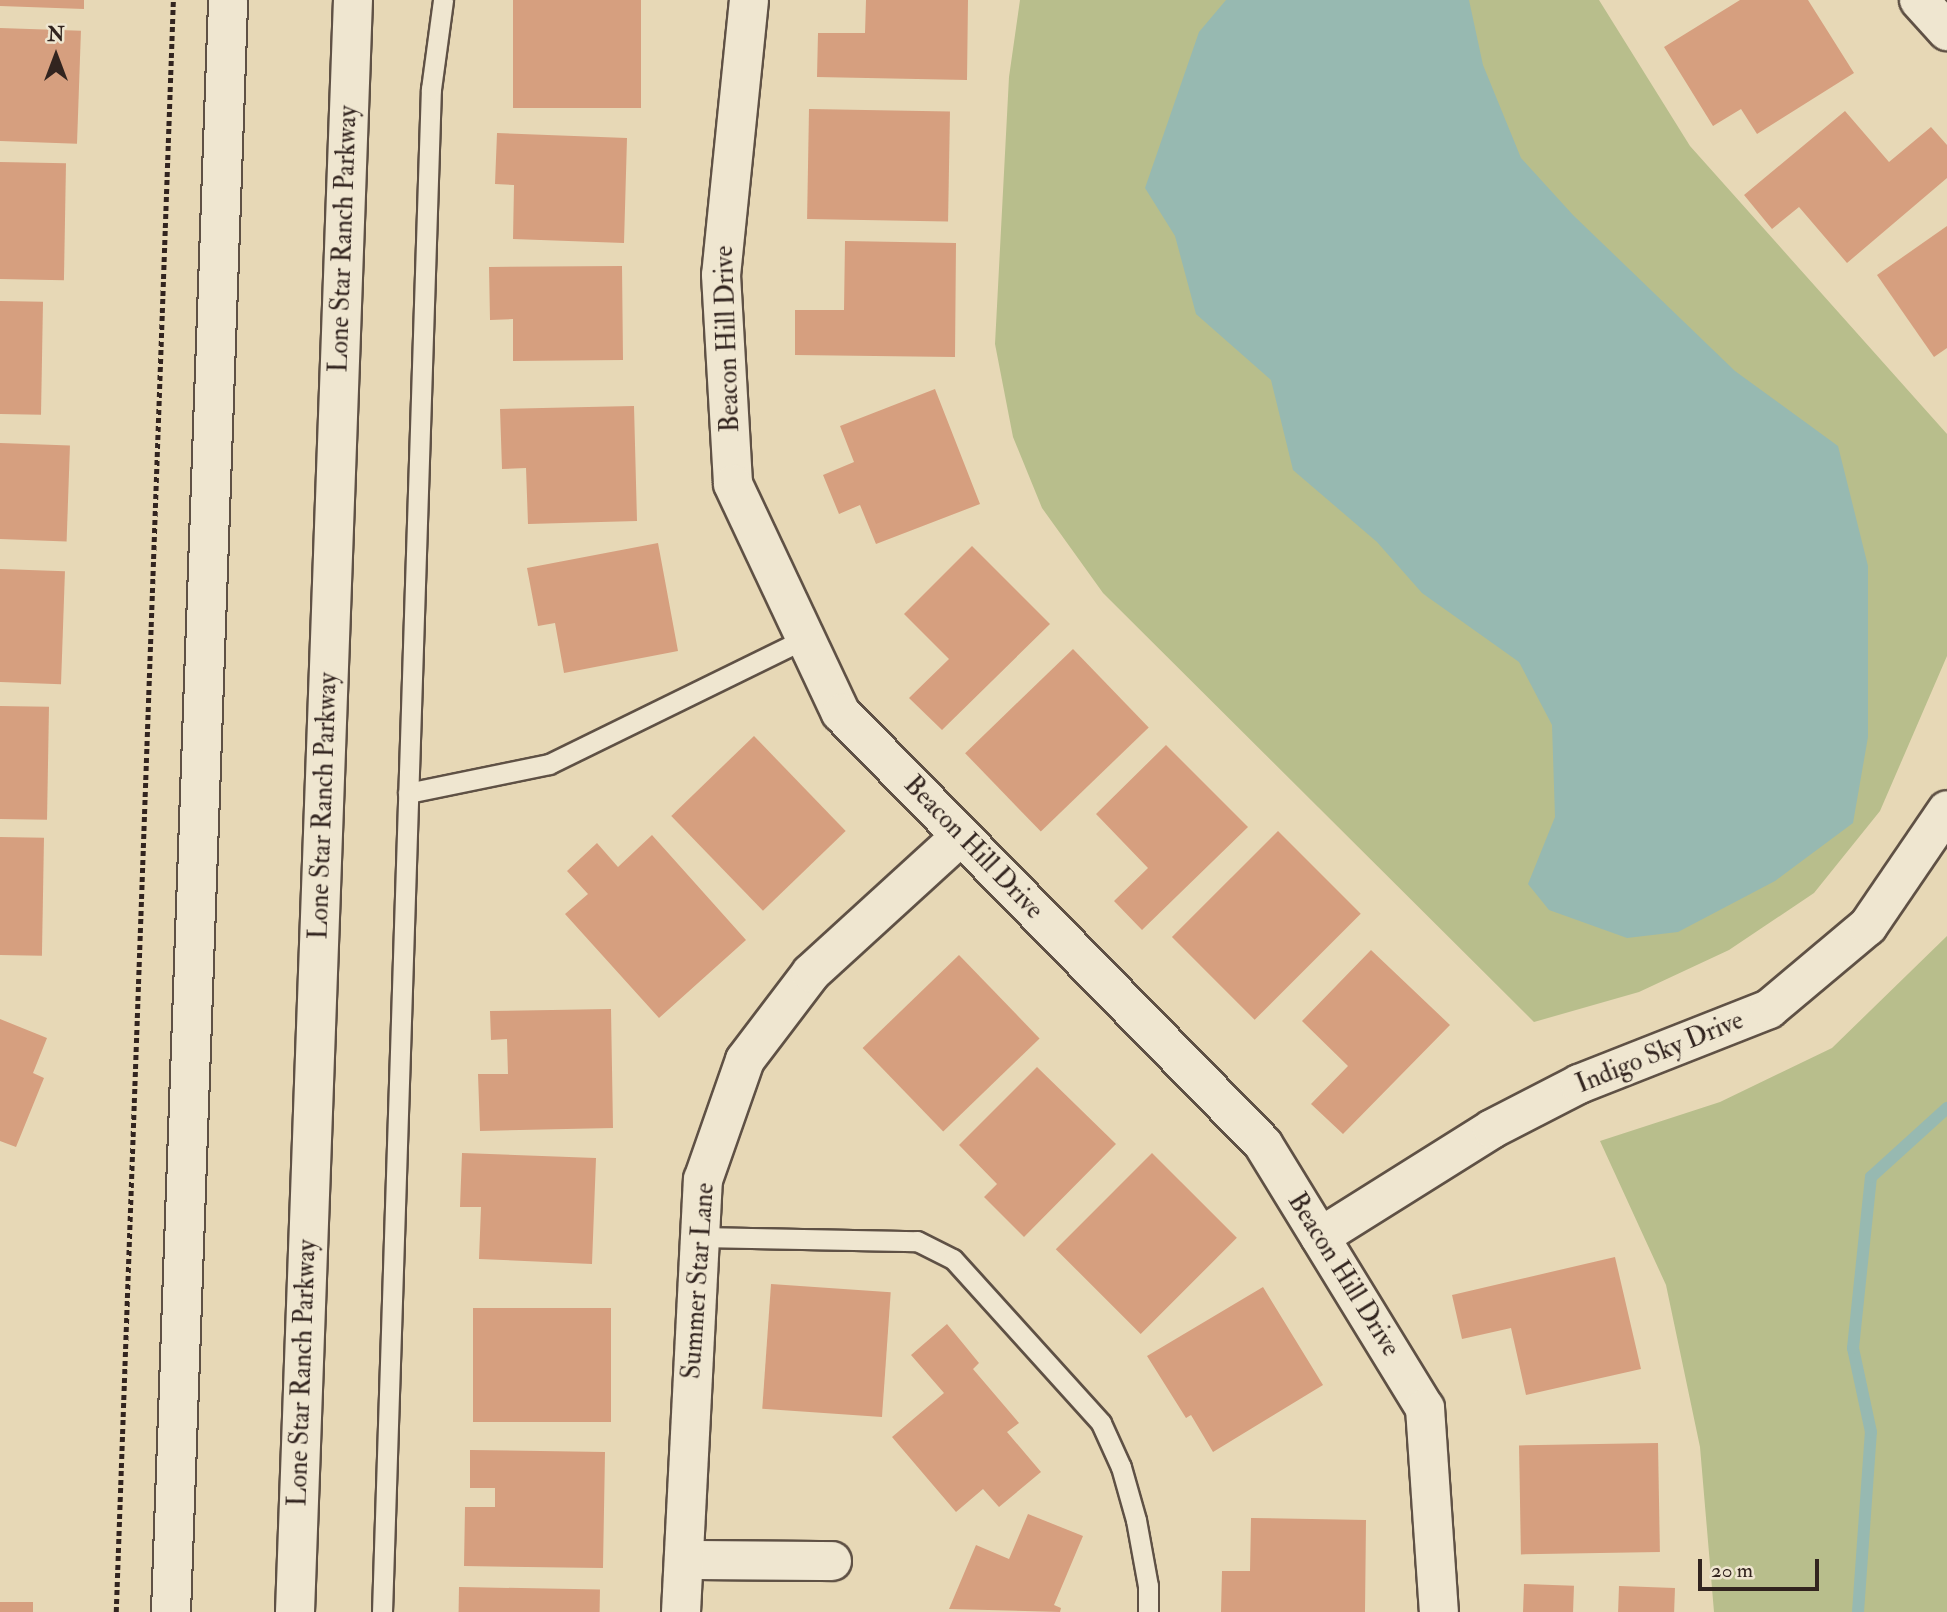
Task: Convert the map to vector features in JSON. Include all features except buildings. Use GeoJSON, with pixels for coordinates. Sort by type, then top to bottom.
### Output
{"type":"FeatureCollection","features":[{"type":"Feature","properties":{"kind":"street"},"geometry":{"type":"LineString","coordinates":[[172,1612],[228,0]]}},
{"type":"Feature","properties":{"kind":"street","name":"Lone Star Ranch Parkway"},"geometry":{"type":"LineString","coordinates":[[295,1612],[353,0]]}},
{"type":"Feature","properties":{"kind":"street","name":"Beacon Hill Drive"},"geometry":{"type":"LineString","coordinates":[[749,0],[721,275],[733,484],[841,713],[1263,1144],[1425,1408],[1439,1612]]}},
{"type":"Feature","properties":{"kind":"street"},"geometry":{"type":"LineString","coordinates":[[1919,0],[1947,31]]}},
{"type":"Feature","properties":{"kind":"street","name":"Indigo Sky Drive"},"geometry":{"type":"LineString","coordinates":[[1320,1237],[1524,1112],[1579,1084],[1769,1009],[1868,926],[1947,810]]}},
{"type":"Feature","properties":{"kind":"street","name":"Summer Star Lane"},"geometry":{"type":"LineString","coordinates":[[681,1612],[703,1180],[745,1060],[811,973],[961,836]]}},
{"type":"Feature","properties":{"kind":"street"},"geometry":{"type":"LineString","coordinates":[[684,1560],[832,1561]]}},
{"type":"Feature","properties":{"kind":"lane"},"geometry":{"type":"LineString","coordinates":[[382,1612],[431,89],[443,0]]}},
{"type":"Feature","properties":{"kind":"lane"},"geometry":{"type":"LineString","coordinates":[[408,793],[549,764],[806,638]]}},
{"type":"Feature","properties":{"kind":"lane"},"geometry":{"type":"LineString","coordinates":[[700,1237],[917,1241],[953,1259],[1101,1423],[1121,1467],[1136,1520],[1149,1586],[1148,1612]]}},
{"type":"Feature","properties":{"kind":"path"},"geometry":{"type":"LineString","coordinates":[[116,1612],[173,0]]}},
{"type":"Feature","properties":{"kind":"green space"},"geometry":{"type":"Polygon","coordinates":[[[1020,0],[1599,0],[1690,146],[1947,434],[1947,656],[1880,811],[1814,893],[1729,950],[1639,992],[1534,1022],[1103,593],[1042,508],[1013,437],[995,344],[1009,77],[1020,0]]]}},
{"type":"Feature","properties":{"kind":"green space"},"geometry":{"type":"Polygon","coordinates":[[[1947,936],[1947,1612],[1714,1612],[1700,1447],[1666,1285],[1600,1141],[1720,1102],[1832,1048],[1947,936]]]}},
{"type":"Feature","properties":{"kind":"water"},"geometry":{"type":"Polygon","coordinates":[[[1226,0],[1469,0],[1483,65],[1521,158],[1573,215],[1735,371],[1838,446],[1868,566],[1868,737],[1853,823],[1775,881],[1678,932],[1627,938],[1549,910],[1528,884],[1555,817],[1552,725],[1519,662],[1422,593],[1377,542],[1293,470],[1271,380],[1196,314],[1175,236],[1145,188],[1199,32],[1226,0]]]}},
{"type":"Feature","properties":{"kind":"waterway"},"geometry":{"type":"LineString","coordinates":[[1858,1612],[1871,1432],[1853,1348],[1871,1177],[1947,1108]]}}]}
